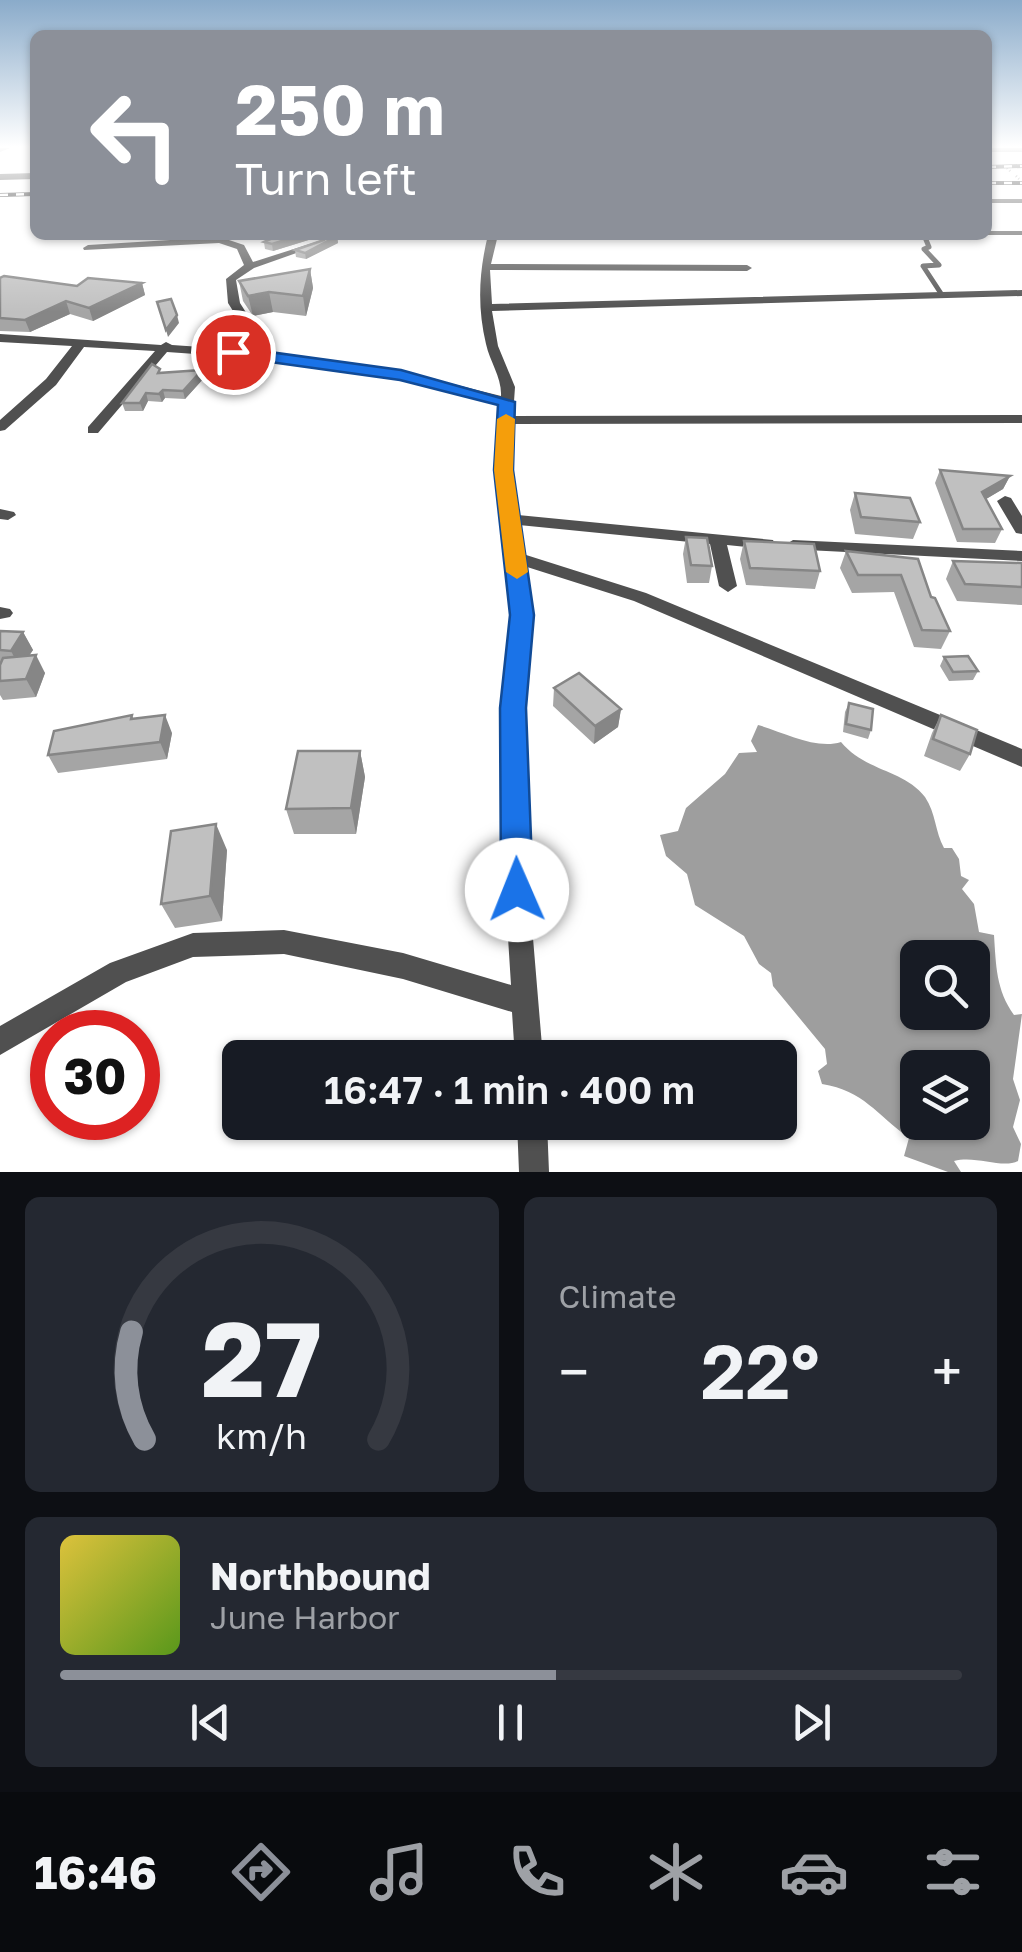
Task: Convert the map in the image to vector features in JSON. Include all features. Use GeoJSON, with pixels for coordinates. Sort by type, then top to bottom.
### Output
{"type":"FeatureCollection","features":[{"type":"Feature","properties":{"kind":"street"},"geometry":{"type":"LineString","coordinates":[[88,248],[220,240],[242,247],[250,266]]}},
{"type":"Feature","properties":{"kind":"street"},"geometry":{"type":"LineString","coordinates":[[491,240],[484,267],[486,308],[492,346],[508,387],[504,470],[522,615],[513,708],[517,890],[529,1040]]}},
{"type":"Feature","properties":{"kind":"street"},"geometry":{"type":"LineString","coordinates":[[266,355],[234,303],[231,278],[250,266],[321,242]]}},
{"type":"Feature","properties":{"kind":"street"},"geometry":{"type":"LineString","coordinates":[[484,267],[747,268]]}},
{"type":"Feature","properties":{"kind":"street"},"geometry":{"type":"LineString","coordinates":[[486,308],[1022,293]]}},
{"type":"Feature","properties":{"kind":"street"},"geometry":{"type":"LineString","coordinates":[[0,338],[166,346],[330,364],[401,375],[506,411],[1022,420]]}},
{"type":"Feature","properties":{"kind":"street"},"geometry":{"type":"LineString","coordinates":[[0,427],[50,382],[82,343]]}},
{"type":"Feature","properties":{"kind":"street"},"geometry":{"type":"LineString","coordinates":[[93,430],[166,346]]}},
{"type":"Feature","properties":{"kind":"street"},"geometry":{"type":"LineString","coordinates":[[1006,501],[1022,529]]}},
{"type":"Feature","properties":{"kind":"street"},"geometry":{"type":"LineString","coordinates":[[509,519],[717,540],[1016,556],[1022,572]]}},
{"type":"Feature","properties":{"kind":"street"},"geometry":{"type":"LineString","coordinates":[[717,540],[728,586]]}},
{"type":"Feature","properties":{"kind":"street"},"geometry":{"type":"LineString","coordinates":[[514,556],[640,598],[1022,758]]}},
{"type":"Feature","properties":{"kind":"street"},"geometry":{"type":"LineString","coordinates":[[0,1042],[119,972],[194,945],[284,942],[403,966],[527,1003]]}},
{"type":"Feature","properties":{"kind":"street"},"geometry":{"type":"LineString","coordinates":[[533,1140],[534,1172]]}},
{"type":"Feature","properties":{"kind":"lane"},"geometry":{"type":"LineString","coordinates":[[992,233],[1022,233]]}},
{"type":"Feature","properties":{"kind":"lane"},"geometry":{"type":"LineString","coordinates":[[926,240],[929,247],[924,249],[939,266],[923,266],[942,294]]}},
{"type":"Feature","properties":{"kind":"shaded area"},"geometry":{"type":"Polygon","coordinates":[[[758,725],[810,742],[841,742],[925,797],[944,848],[952,848],[959,859],[961,876],[969,880],[962,889],[974,904],[979,932],[994,935],[1004,996],[1014,1015],[1022,1014],[1013,1079],[1020,1100],[1013,1127],[1021,1144],[1018,1161],[954,1161],[961,1172],[948,1172],[904,1156],[908,1140],[990,1140],[990,1050],[900,1050],[900,1131],[849,1092],[822,1084],[818,1071],[827,1064],[825,1049],[773,986],[771,973],[759,964],[744,936],[695,905],[687,874],[666,856],[660,835],[678,831],[686,808],[725,774],[739,753],[757,752],[751,741],[758,725]]]}},
{"type":"Feature","properties":{"kind":"building"},"geometry":{"type":"Polygon","coordinates":[[[324,240],[329,240],[305,253],[295,250],[324,240]]]}},
{"type":"Feature","properties":{"kind":"building"},"geometry":{"type":"Polygon","coordinates":[[[310,269],[303,296],[269,292],[248,296],[239,281],[310,269]]]}},
{"type":"Feature","properties":{"kind":"building"},"geometry":{"type":"Polygon","coordinates":[[[0,278],[77,286],[88,278],[142,283],[89,308],[66,301],[25,320],[0,318],[0,278]]]}},
{"type":"Feature","properties":{"kind":"building"},"geometry":{"type":"Polygon","coordinates":[[[171,299],[177,315],[166,330],[157,302],[171,299]]]}},
{"type":"Feature","properties":{"kind":"building"},"geometry":{"type":"Polygon","coordinates":[[[152,364],[160,369],[158,373],[202,370],[183,391],[146,393],[140,403],[122,403],[152,364]]]}},
{"type":"Feature","properties":{"kind":"building"},"geometry":{"type":"Polygon","coordinates":[[[940,470],[1010,476],[982,492],[1002,529],[963,529],[940,470]]]}},
{"type":"Feature","properties":{"kind":"building"},"geometry":{"type":"Polygon","coordinates":[[[855,493],[910,498],[920,522],[861,517],[855,493]]]}},
{"type":"Feature","properties":{"kind":"building"},"geometry":{"type":"Polygon","coordinates":[[[686,537],[707,538],[712,566],[691,565],[686,537]]]}},
{"type":"Feature","properties":{"kind":"building"},"geometry":{"type":"Polygon","coordinates":[[[744,541],[814,544],[820,571],[750,568],[744,541]]]}},
{"type":"Feature","properties":{"kind":"building"},"geometry":{"type":"Polygon","coordinates":[[[846,551],[918,559],[931,597],[935,598],[950,631],[922,630],[901,575],[858,575],[846,551]]]}},
{"type":"Feature","properties":{"kind":"building"},"geometry":{"type":"Polygon","coordinates":[[[953,561],[1022,563],[1022,587],[965,584],[953,561]]]}},
{"type":"Feature","properties":{"kind":"building"},"geometry":{"type":"Polygon","coordinates":[[[0,631],[23,632],[11,651],[0,650],[0,631]]]}},
{"type":"Feature","properties":{"kind":"building"},"geometry":{"type":"Polygon","coordinates":[[[36,655],[26,679],[0,681],[3,658],[36,655]]]}},
{"type":"Feature","properties":{"kind":"building"},"geometry":{"type":"Polygon","coordinates":[[[968,656],[978,671],[953,672],[944,657],[968,656]]]}},
{"type":"Feature","properties":{"kind":"building"},"geometry":{"type":"Polygon","coordinates":[[[579,673],[621,709],[595,726],[554,688],[579,673]]]}},
{"type":"Feature","properties":{"kind":"building"},"geometry":{"type":"Polygon","coordinates":[[[849,703],[873,709],[871,730],[846,724],[849,703]]]}},
{"type":"Feature","properties":{"kind":"building"},"geometry":{"type":"Polygon","coordinates":[[[132,715],[131,719],[165,715],[160,742],[48,755],[54,731],[132,715]]]}},
{"type":"Feature","properties":{"kind":"building"},"geometry":{"type":"Polygon","coordinates":[[[941,715],[977,730],[970,754],[933,739],[941,715]]]}},
{"type":"Feature","properties":{"kind":"building"},"geometry":{"type":"Polygon","coordinates":[[[298,751],[360,751],[351,808],[286,809],[298,751]]]}},
{"type":"Feature","properties":{"kind":"building"},"geometry":{"type":"Polygon","coordinates":[[[216,824],[210,896],[161,904],[171,831],[216,824]]]}},
{"type":"Feature","properties":{"kind":"slow traffic"},"geometry":{"type":"LineString","coordinates":[[506,419],[504,470],[517,572]]}},
{"type":"Feature","properties":{"kind":"route"},"geometry":{"type":"LineString","coordinates":[[233,352],[401,375],[507,402],[504,470],[522,615],[513,708],[517,890]]}}]}
